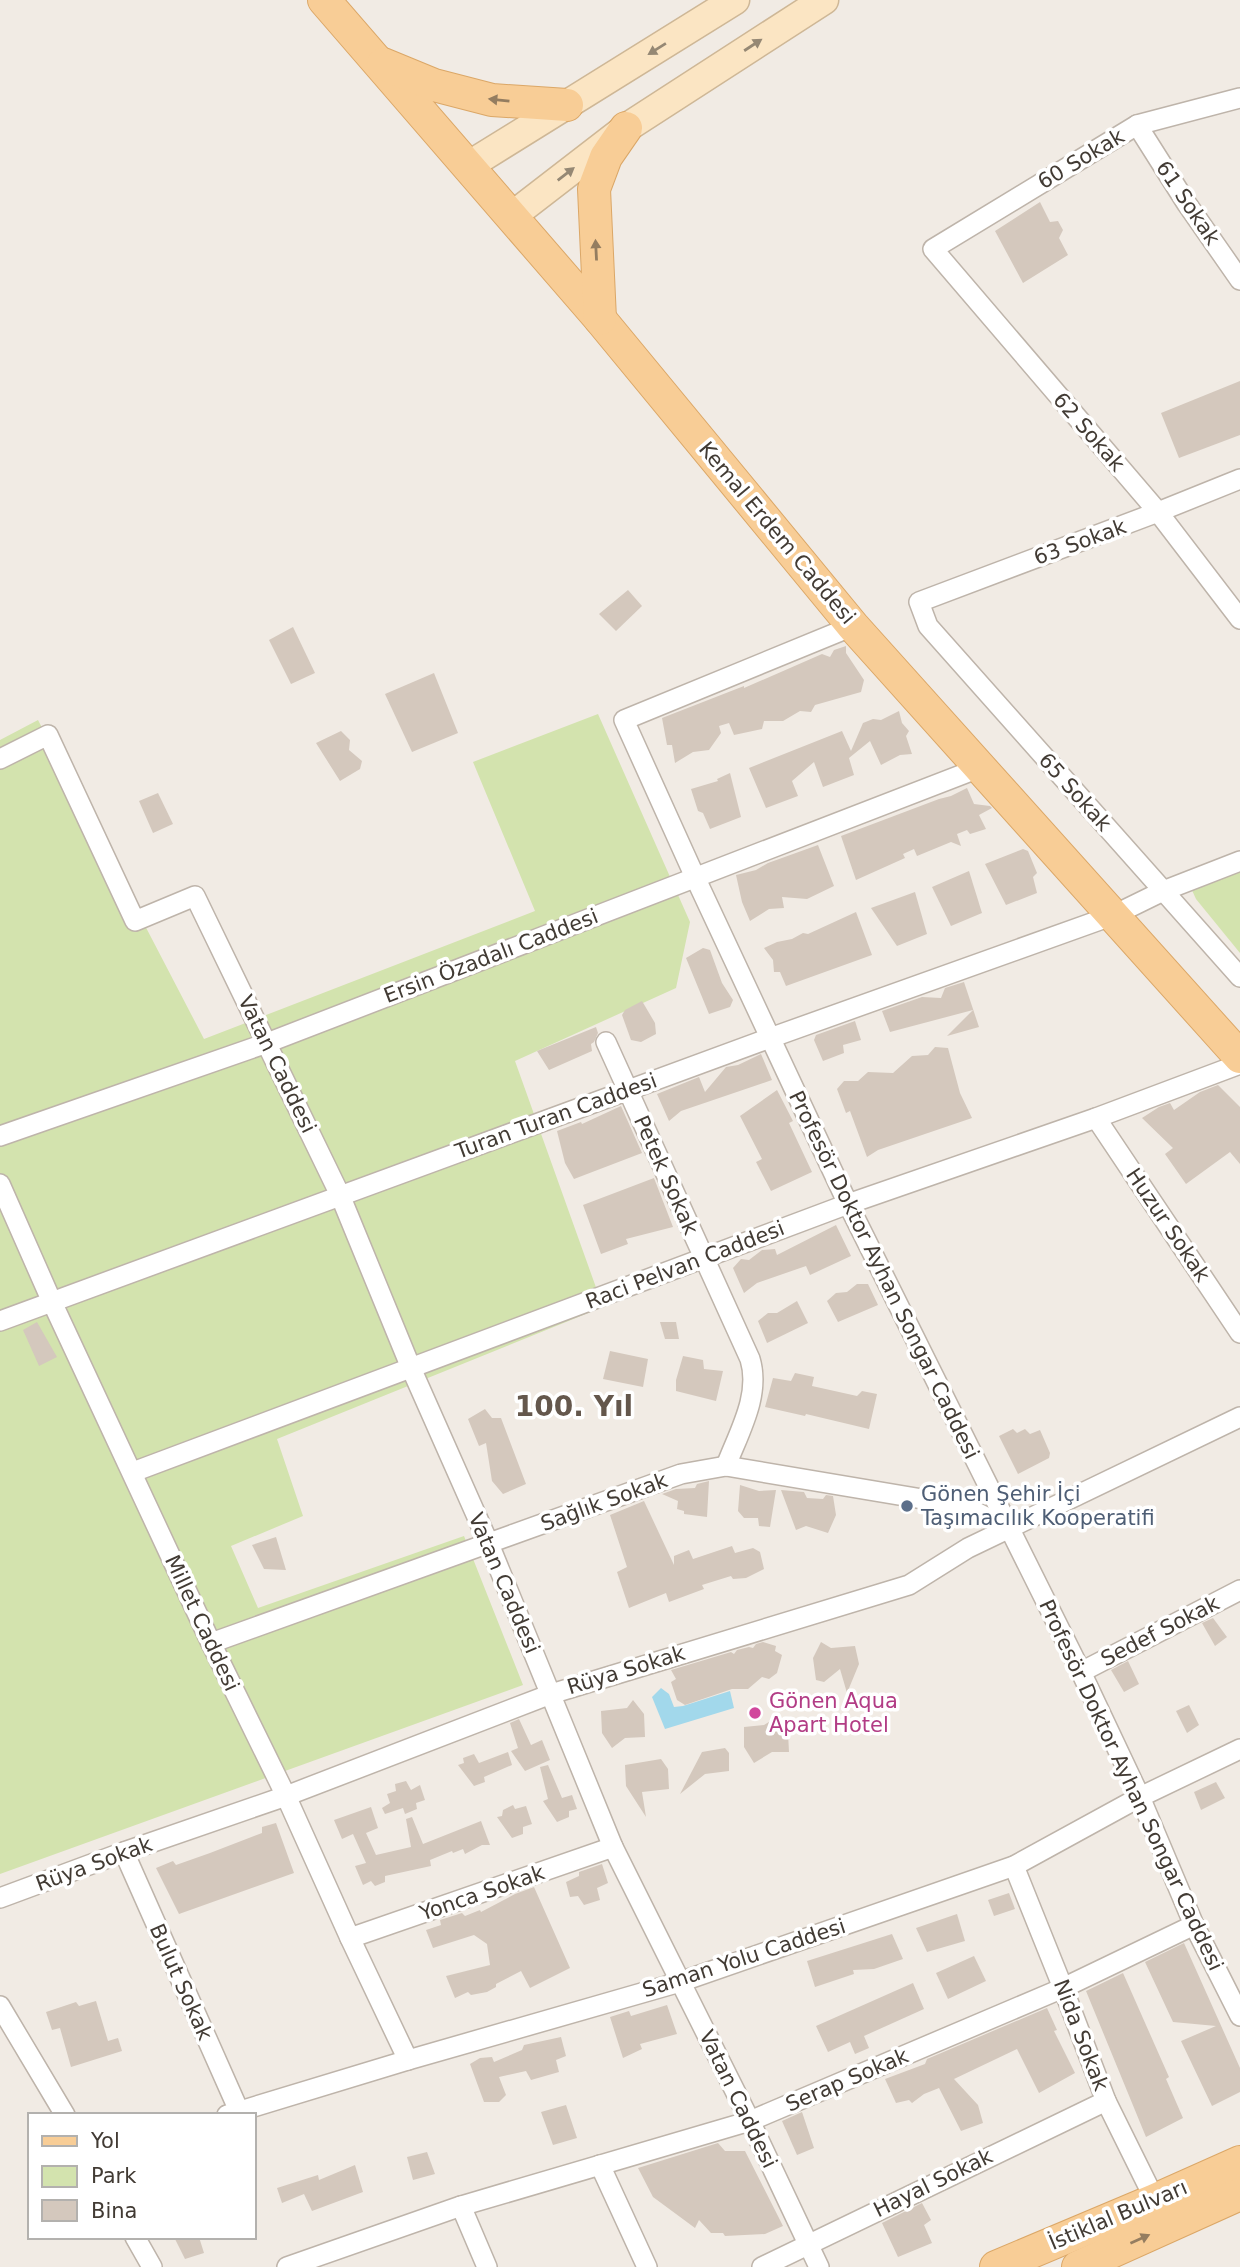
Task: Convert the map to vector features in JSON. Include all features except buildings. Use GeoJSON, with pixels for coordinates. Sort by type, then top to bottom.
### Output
{"type":"FeatureCollection","features":[{"type":"Feature","properties":{"kind":"main road","name":"Kemal Erdem Caddesi"},"geometry":{"type":"LineString","coordinates":[[324,0],[600,319],[853,626],[1240,1058]]}},
{"type":"Feature","properties":{"kind":"main road"},"geometry":{"type":"LineString","coordinates":[[468,166],[736,0]]}},
{"type":"Feature","properties":{"kind":"main road"},"geometry":{"type":"LineString","coordinates":[[512,216],[626,128],[824,0]]}},
{"type":"Feature","properties":{"kind":"main road"},"geometry":{"type":"LineString","coordinates":[[376,61],[434,85],[492,100],[567,105]]}},
{"type":"Feature","properties":{"kind":"main road"},"geometry":{"type":"LineString","coordinates":[[600,319],[594,189],[606,157],[626,128]]}},
{"type":"Feature","properties":{"kind":"main road","name":"İstiklal Bulvarı"},"geometry":{"type":"LineString","coordinates":[[996,2267],[1240,2162]]}},
{"type":"Feature","properties":{"kind":"main road","name":"İstiklal Bulvarı"},"geometry":{"type":"LineString","coordinates":[[1078,2267],[1240,2194]]}},
{"type":"Feature","properties":{"kind":"street","name":"60 Sokak"},"geometry":{"type":"LineString","coordinates":[[933,249],[1137,125],[1240,98]]}},
{"type":"Feature","properties":{"kind":"street","name":"61 Sokak"},"geometry":{"type":"LineString","coordinates":[[1137,125],[1186,204],[1240,280]]}},
{"type":"Feature","properties":{"kind":"street","name":"62 Sokak"},"geometry":{"type":"LineString","coordinates":[[933,249],[1158,512],[1240,619]]}},
{"type":"Feature","properties":{"kind":"street","name":"63 Sokak"},"geometry":{"type":"LineString","coordinates":[[919,602],[1240,479]]}},
{"type":"Feature","properties":{"kind":"street","name":"65 Sokak"},"geometry":{"type":"LineString","coordinates":[[919,602],[928,626],[1240,977]]}},
{"type":"Feature","properties":{"kind":"street","name":"Profesör Doktor Ayhan Songar Caddesi"},"geometry":{"type":"LineString","coordinates":[[853,626],[624,720],[848,1204],[1081,1672],[1140,1797],[1194,1925],[1240,2016]]}},
{"type":"Feature","properties":{"kind":"street","name":"Vatan Caddesi"},"geometry":{"type":"LineString","coordinates":[[0,759],[48,735],[135,921],[195,896],[340,1195],[411,1368],[489,1544],[613,1847],[750,2121],[819,2267]]}},
{"type":"Feature","properties":{"kind":"street","name":"Ersin Özadalı Caddesi"},"geometry":{"type":"LineString","coordinates":[[0,1136],[267,1043],[979,768]]}},
{"type":"Feature","properties":{"kind":"street","name":"Turan Turan Caddesi"},"geometry":{"type":"LineString","coordinates":[[0,1321],[770,1038],[1114,915],[1163,891],[1240,861]]}},
{"type":"Feature","properties":{"kind":"street","name":"Petek Sokak"},"geometry":{"type":"LineString","coordinates":[[606,1042],[754,1373],[752,1398],[726,1466]]}},
{"type":"Feature","properties":{"kind":"street","name":"Raci Pelvan Caddesi"},"geometry":{"type":"LineString","coordinates":[[133,1472],[848,1204],[1096,1118],[1240,1063]]}},
{"type":"Feature","properties":{"kind":"street","name":"Huzur Sokak"},"geometry":{"type":"LineString","coordinates":[[1096,1118],[1240,1333]]}},
{"type":"Feature","properties":{"kind":"street","name":"Millet Caddesi"},"geometry":{"type":"LineString","coordinates":[[0,1184],[52,1302],[408,2060]]}},
{"type":"Feature","properties":{"kind":"street","name":"Rüya Sokak"},"geometry":{"type":"LineString","coordinates":[[0,1898],[286,1796],[551,1694],[909,1585],[968,1548],[1240,1417]]}},
{"type":"Feature","properties":{"kind":"street","name":"Sağlık Sokak"},"geometry":{"type":"LineString","coordinates":[[211,1643],[681,1474],[726,1466],[964,1506],[1008,1528]]}},
{"type":"Feature","properties":{"kind":"street","name":"Sedef Sokak"},"geometry":{"type":"LineString","coordinates":[[1081,1672],[1240,1590]]}},
{"type":"Feature","properties":{"kind":"street","name":"Saman Yolu Caddesi"},"geometry":{"type":"LineString","coordinates":[[233,2113],[680,1982],[1014,1867],[1140,1797],[1240,1748]]}},
{"type":"Feature","properties":{"kind":"street","name":"Yonca Sokak"},"geometry":{"type":"LineString","coordinates":[[350,1938],[613,1847]]}},
{"type":"Feature","properties":{"kind":"street","name":"Bulut Sokak"},"geometry":{"type":"LineString","coordinates":[[124,1852],[233,2113]]}},
{"type":"Feature","properties":{"kind":"street","name":"Nida Sokak"},"geometry":{"type":"LineString","coordinates":[[1014,1867],[1105,2101],[1155,2200]]}},
{"type":"Feature","properties":{"kind":"street","name":"Serap Sokak"},"geometry":{"type":"LineString","coordinates":[[287,2267],[461,2206],[750,2121],[1063,1988],[1194,1925]]}},
{"type":"Feature","properties":{"kind":"street"},"geometry":{"type":"LineString","coordinates":[[0,2006],[64,2113]]}},
{"type":"Feature","properties":{"kind":"street","name":"Hayal Sokak"},"geometry":{"type":"LineString","coordinates":[[762,2267],[1105,2101]]}},
{"type":"Feature","properties":{"kind":"street"},"geometry":{"type":"LineString","coordinates":[[600,2165],[647,2267]]}},
{"type":"Feature","properties":{"kind":"street"},"geometry":{"type":"LineString","coordinates":[[461,2206],[487,2267]]}},
{"type":"Feature","properties":{"kind":"street"},"geometry":{"type":"LineString","coordinates":[[136,2239],[152,2267]]}},
{"type":"Feature","properties":{"kind":"green space"},"geometry":{"type":"Polygon","coordinates":[[[598,714],[690,922],[676,988],[515,1061],[603,1307],[277,1439],[303,1516],[231,1546],[258,1608],[464,1536],[523,1685],[0,1874],[0,740],[38,720],[204,1039],[535,911],[473,762],[598,714]]]}},
{"type":"Feature","properties":{"kind":"green space"},"geometry":{"type":"Polygon","coordinates":[[[1240,869],[1240,953],[1196,899],[1191,888],[1240,869]]]}},
{"type":"Feature","properties":{"kind":"water"},"geometry":{"type":"Polygon","coordinates":[[[661,1688],[669,1694],[674,1707],[730,1691],[734,1708],[665,1729],[652,1697],[661,1688]]]}},
{"type":"Feature","properties":{"kind":"place","name":"Gönen Şehir İçi Taşımacılık Kooperatifi"},"geometry":{"type":"Point","coordinates":[907,1506]}},
{"type":"Feature","properties":{"kind":"place","name":"Gönen Aqua Apart Hotel"},"geometry":{"type":"Point","coordinates":[755,1713]}},
{"type":"Feature","properties":{"kind":"district","name":"100. Yıl"},"geometry":{"type":"Point","coordinates":[574,1406]}}]}
